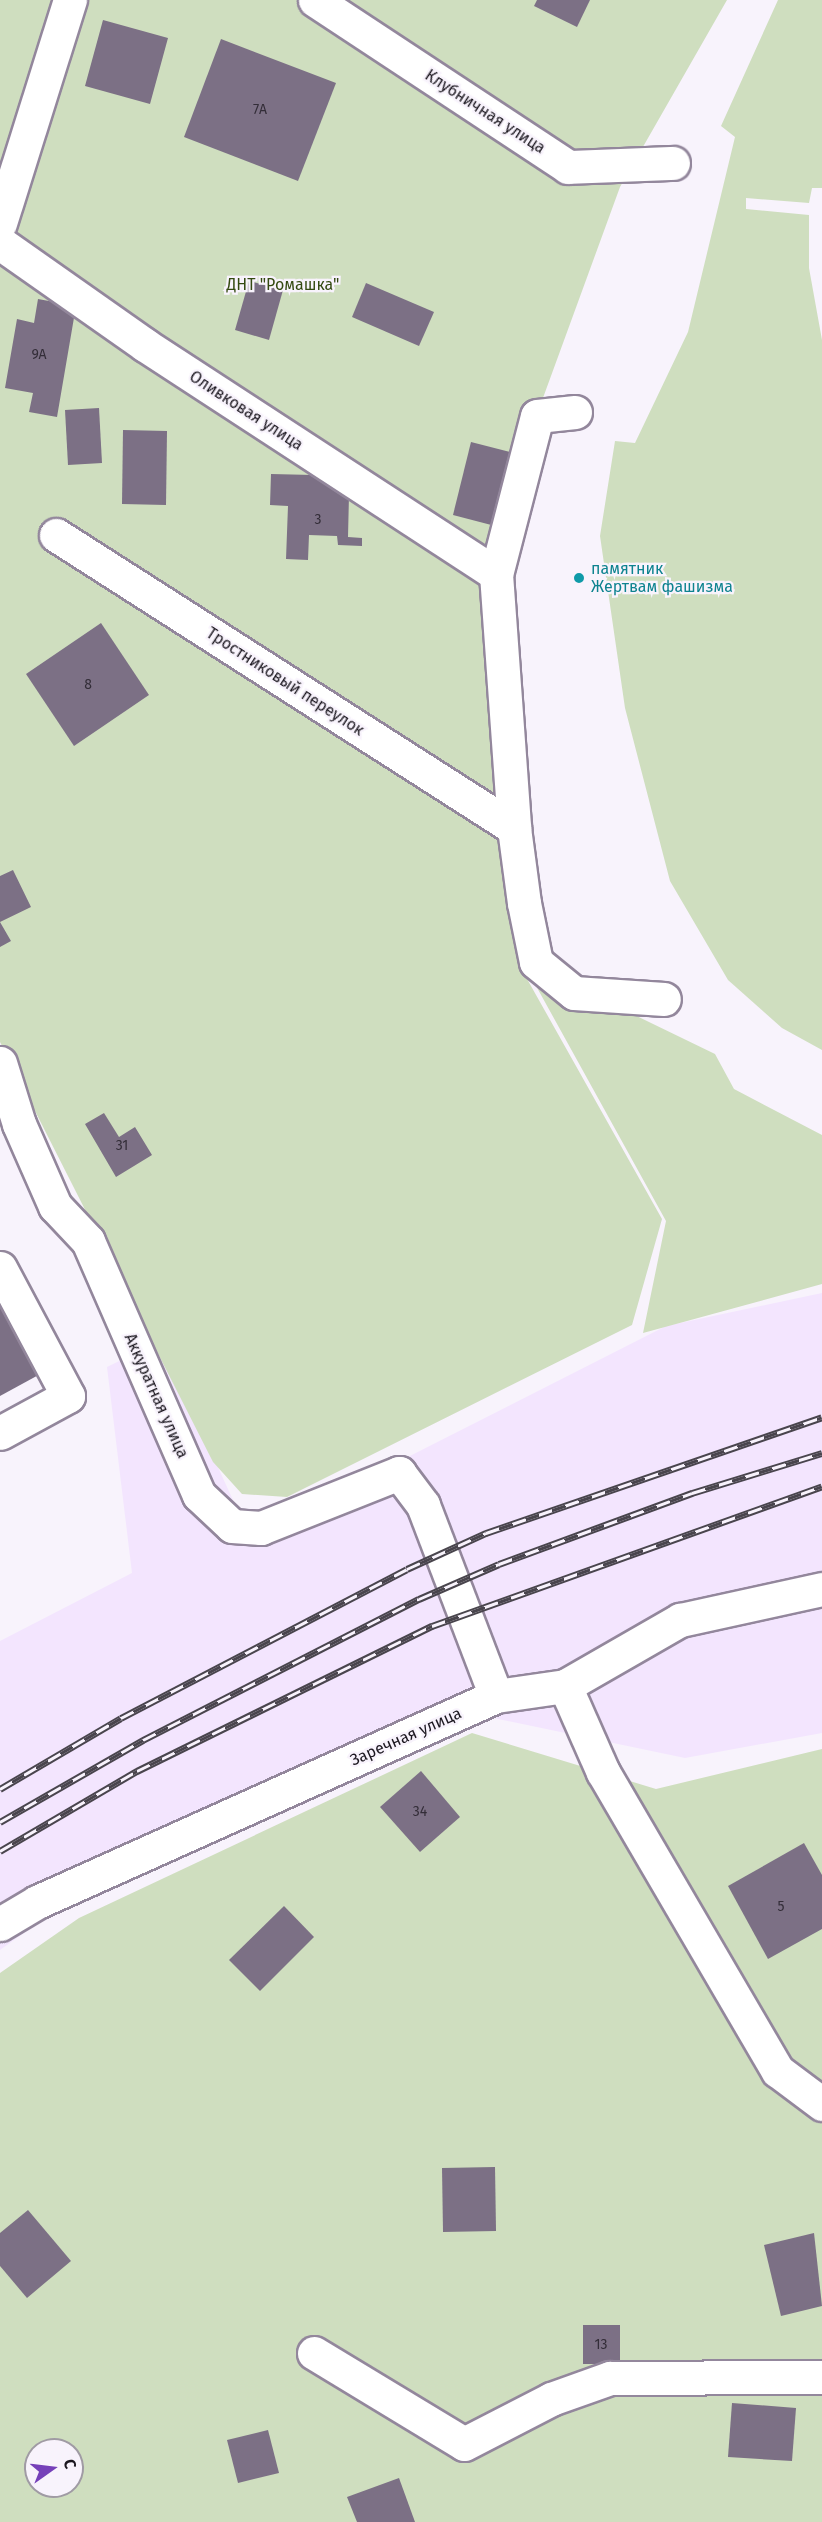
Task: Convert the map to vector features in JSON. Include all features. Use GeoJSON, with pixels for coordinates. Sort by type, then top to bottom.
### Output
{"type":"FeatureCollection","features":[{"type":"Feature","properties":{"kind":"street"},"geometry":{"type":"LineString","coordinates":[[0,222],[70,0]]}},
{"type":"Feature","properties":{"kind":"street","name":"Клубничная улица"},"geometry":{"type":"LineString","coordinates":[[315,0],[568,167],[673,163]]}},
{"type":"Feature","properties":{"kind":"street","name":"Оливковая улица"},"geometry":{"type":"LineString","coordinates":[[0,243],[145,345],[496,574]]}},
{"type":"Feature","properties":{"kind":"street"},"geometry":{"type":"LineString","coordinates":[[575,412],[537,416],[496,574],[514,828],[536,962],[574,993],[664,999]]}},
{"type":"Feature","properties":{"kind":"street","name":"Тростниковый переулок"},"geometry":{"type":"LineString","coordinates":[[56,535],[514,828]]}},
{"type":"Feature","properties":{"kind":"street","name":"Аккуратная улица"},"geometry":{"type":"LineString","coordinates":[[0,1063],[19,1124],[55,1206],[88,1241],[199,1495],[232,1526],[261,1528],[399,1473],[423,1505],[496,1696]]}},
{"type":"Feature","properties":{"kind":"street"},"geometry":{"type":"LineString","coordinates":[[0,1268],[68,1396],[0,1434]]}},
{"type":"Feature","properties":{"kind":"street","name":"Заречная улица"},"geometry":{"type":"LineString","coordinates":[[0,1924],[37,1902],[496,1696],[565,1686],[680,1620],[822,1589]]}},
{"type":"Feature","properties":{"kind":"street"},"geometry":{"type":"LineString","coordinates":[[565,1686],[603,1772],[778,2071],[822,2104]]}},
{"type":"Feature","properties":{"kind":"street"},"geometry":{"type":"LineString","coordinates":[[314,2353],[464,2444],[551,2399],[610,2378],[822,2377]]}},
{"type":"Feature","properties":{"kind":"shaded area"},"geometry":{"type":"Polygon","coordinates":[[[822,1293],[822,1733],[685,1758],[465,1712],[59,1908],[0,1950],[0,1641],[132,1573],[107,1367],[160,1341],[250,1537],[666,1326],[822,1293]]]}},
{"type":"Feature","properties":{"kind":"green space","name":"ДНТ \"Ромашка\""},"geometry":{"type":"Polygon","coordinates":[[[0,0],[727,0],[620,187],[497,524],[479,559],[522,970],[662,1219],[632,1325],[287,1497],[242,1494],[213,1462],[0,1042],[0,0]]]}},
{"type":"Feature","properties":{"kind":"green space"},"geometry":{"type":"Polygon","coordinates":[[[778,0],[822,0],[822,188],[812,188],[809,203],[746,198],[746,209],[809,215],[809,268],[822,340],[822,1050],[782,1028],[728,980],[670,881],[625,708],[600,536],[615,441],[635,443],[688,332],[735,137],[721,126],[778,0]]]}},
{"type":"Feature","properties":{"kind":"green space"},"geometry":{"type":"Polygon","coordinates":[[[530,975],[616,1006],[715,1054],[734,1089],[822,1135],[822,1284],[643,1333],[666,1221],[530,975]]]}},
{"type":"Feature","properties":{"kind":"green space"},"geometry":{"type":"Polygon","coordinates":[[[472,1733],[656,1789],[822,1749],[822,2522],[0,2522],[0,1973],[79,1918],[472,1733]]]}},
{"type":"Feature","properties":{"kind":"building"},"geometry":{"type":"Polygon","coordinates":[[[537,0],[590,0],[577,27],[534,6],[537,0]]]}},
{"type":"Feature","properties":{"kind":"building"},"geometry":{"type":"Polygon","coordinates":[[[103,20],[168,38],[150,104],[85,86],[103,20]]]}},
{"type":"Feature","properties":{"kind":"building"},"geometry":{"type":"Polygon","coordinates":[[[221,39],[336,83],[298,181],[184,137],[221,39]]]}},
{"type":"Feature","properties":{"kind":"building"},"geometry":{"type":"Polygon","coordinates":[[[249,281],[283,290],[269,340],[235,330],[249,281]]]}},
{"type":"Feature","properties":{"kind":"building"},"geometry":{"type":"Polygon","coordinates":[[[366,283],[434,312],[419,346],[352,317],[366,283]]]}},
{"type":"Feature","properties":{"kind":"building"},"geometry":{"type":"Polygon","coordinates":[[[38,299],[76,306],[57,417],[29,412],[33,393],[5,388],[17,319],[34,323],[38,299]]]}},
{"type":"Feature","properties":{"kind":"building"},"geometry":{"type":"Polygon","coordinates":[[[99,408],[102,463],[68,465],[65,410],[99,408]]]}},
{"type":"Feature","properties":{"kind":"building"},"geometry":{"type":"Polygon","coordinates":[[[123,430],[167,431],[166,505],[122,504],[123,430]]]}},
{"type":"Feature","properties":{"kind":"building"},"geometry":{"type":"Polygon","coordinates":[[[471,442],[518,454],[499,527],[453,515],[471,442]]]}},
{"type":"Feature","properties":{"kind":"building"},"geometry":{"type":"Polygon","coordinates":[[[271,474],[313,475],[349,495],[348,537],[362,538],[362,546],[338,545],[337,536],[309,535],[308,560],[286,559],[288,506],[270,505],[271,474]]]}},
{"type":"Feature","properties":{"kind":"building"},"geometry":{"type":"Polygon","coordinates":[[[101,623],[149,695],[74,746],[26,674],[101,623]]]}},
{"type":"Feature","properties":{"kind":"building"},"geometry":{"type":"Polygon","coordinates":[[[13,870],[31,907],[0,922],[0,876],[13,870]]]}},
{"type":"Feature","properties":{"kind":"building"},"geometry":{"type":"Polygon","coordinates":[[[0,922],[11,941],[0,947],[0,922]]]}},
{"type":"Feature","properties":{"kind":"building"},"geometry":{"type":"Polygon","coordinates":[[[104,1113],[119,1137],[135,1127],[152,1155],[116,1177],[85,1124],[104,1113]]]}},
{"type":"Feature","properties":{"kind":"building"},"geometry":{"type":"Polygon","coordinates":[[[0,1288],[44,1372],[0,1396],[0,1288]]]}},
{"type":"Feature","properties":{"kind":"building"},"geometry":{"type":"Polygon","coordinates":[[[421,1771],[460,1817],[420,1852],[380,1807],[421,1771]]]}},
{"type":"Feature","properties":{"kind":"building"},"geometry":{"type":"Polygon","coordinates":[[[804,1843],[822,1875],[822,1929],[768,1959],[728,1886],[804,1843]]]}},
{"type":"Feature","properties":{"kind":"building"},"geometry":{"type":"Polygon","coordinates":[[[284,1906],[314,1937],[260,1991],[229,1960],[284,1906]]]}},
{"type":"Feature","properties":{"kind":"building"},"geometry":{"type":"Polygon","coordinates":[[[495,2167],[496,2231],[443,2232],[442,2168],[495,2167]]]}},
{"type":"Feature","properties":{"kind":"building"},"geometry":{"type":"Polygon","coordinates":[[[28,2210],[71,2261],[27,2298],[0,2266],[0,2233],[28,2210]]]}},
{"type":"Feature","properties":{"kind":"building"},"geometry":{"type":"Polygon","coordinates":[[[814,2233],[822,2306],[781,2316],[764,2245],[814,2233]]]}},
{"type":"Feature","properties":{"kind":"building"},"geometry":{"type":"Polygon","coordinates":[[[583,2325],[620,2325],[620,2364],[583,2364],[583,2325]]]}},
{"type":"Feature","properties":{"kind":"building"},"geometry":{"type":"Polygon","coordinates":[[[732,2403],[796,2408],[792,2461],[728,2457],[732,2403]]]}},
{"type":"Feature","properties":{"kind":"building"},"geometry":{"type":"Polygon","coordinates":[[[268,2430],[279,2473],[238,2483],[227,2440],[268,2430]]]}},
{"type":"Feature","properties":{"kind":"building"},"geometry":{"type":"Polygon","coordinates":[[[399,2478],[415,2522],[357,2522],[347,2497],[399,2478]]]}},
{"type":"Feature","properties":{"kind":"railway"},"geometry":{"type":"LineString","coordinates":[[0,1789],[121,1718],[407,1569],[486,1533],[822,1417]]}},
{"type":"Feature","properties":{"kind":"railway"},"geometry":{"type":"LineString","coordinates":[[0,1822],[143,1740],[419,1599],[499,1564],[692,1493],[822,1453]]}},
{"type":"Feature","properties":{"kind":"railway"},"geometry":{"type":"LineString","coordinates":[[0,1851],[137,1771],[432,1626],[822,1486]]}},
{"type":"Feature","properties":{"kind":"place","name":"памятник Жертвам фашизма"},"geometry":{"type":"Point","coordinates":[579,578]}}]}
